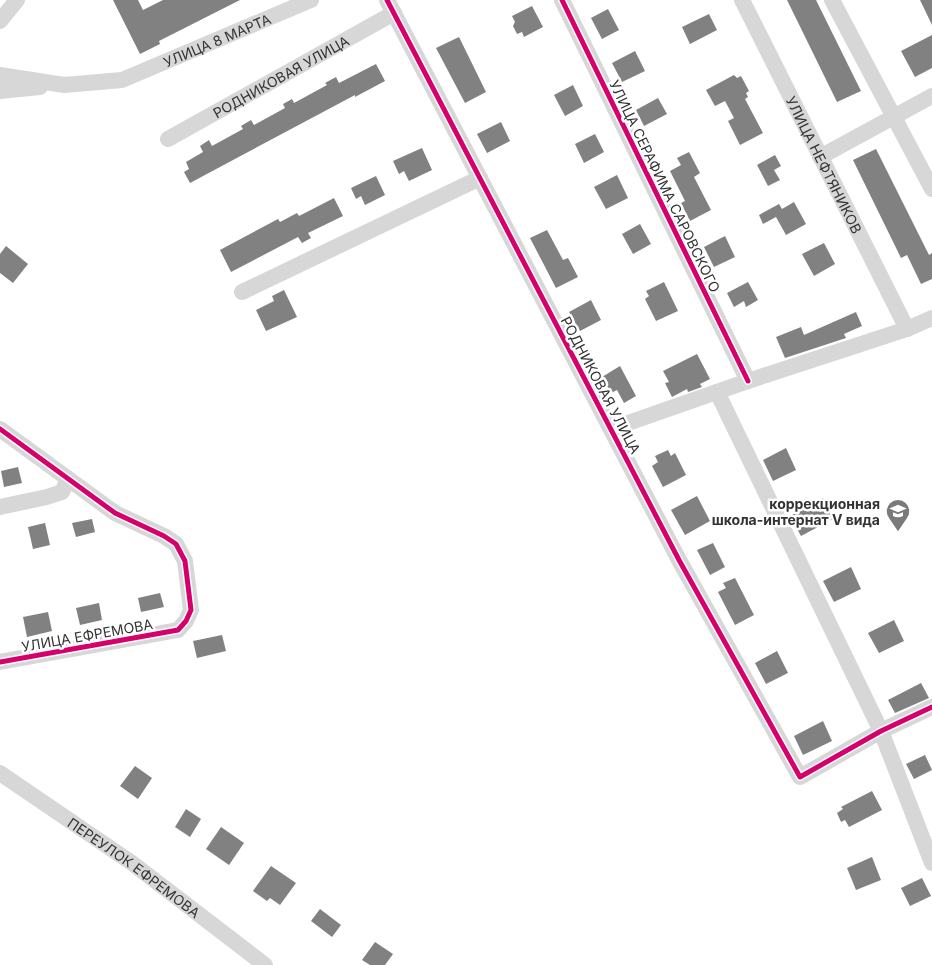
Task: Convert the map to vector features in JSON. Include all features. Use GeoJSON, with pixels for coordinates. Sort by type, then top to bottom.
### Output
{"type":"FeatureCollection","features":[{"type":"Feature","properties":{"kind":"street"},"geometry":{"type":"LineString","coordinates":[[0,21],[17,0]]}},
{"type":"Feature","properties":{"kind":"street","name":"УЛИЦА 8 МАРТА"},"geometry":{"type":"LineString","coordinates":[[64,85],[122,80],[311,0]]}},
{"type":"Feature","properties":{"kind":"street","name":"УЛИЦА СЕРАФИМА САРОВСКОГО"},"geometry":{"type":"LineString","coordinates":[[562,0],[748,381]]}},
{"type":"Feature","properties":{"kind":"street","name":"УЛИЦА НЕФТЯНИКОВ"},"geometry":{"type":"LineString","coordinates":[[742,0],[907,329]]}},
{"type":"Feature","properties":{"kind":"street"},"geometry":{"type":"LineString","coordinates":[[832,0],[932,190]]}},
{"type":"Feature","properties":{"kind":"street","name":"РОДНИКОВАЯ УЛИЦА"},"geometry":{"type":"LineString","coordinates":[[168,139],[391,7],[679,560],[800,777],[881,731]]}},
{"type":"Feature","properties":{"kind":"street"},"geometry":{"type":"LineString","coordinates":[[0,75],[64,85]]}},
{"type":"Feature","properties":{"kind":"street"},"geometry":{"type":"LineString","coordinates":[[0,91],[64,85]]}},
{"type":"Feature","properties":{"kind":"street"},"geometry":{"type":"LineString","coordinates":[[820,157],[932,96]]}},
{"type":"Feature","properties":{"kind":"street"},"geometry":{"type":"LineString","coordinates":[[242,292],[480,178]]}},
{"type":"Feature","properties":{"kind":"street"},"geometry":{"type":"LineString","coordinates":[[611,429],[748,381],[907,329],[932,318]]}},
{"type":"Feature","properties":{"kind":"street"},"geometry":{"type":"LineString","coordinates":[[717,392],[881,731],[932,863]]}},
{"type":"Feature","properties":{"kind":"street"},"geometry":{"type":"LineString","coordinates":[[0,429],[68,479],[62,492],[0,507]]}},
{"type":"Feature","properties":{"kind":"street","name":"УЛИЦА ЕФРЕМОВА"},"geometry":{"type":"LineString","coordinates":[[0,662],[178,630],[186,622],[191,610],[184,561],[176,544],[164,536],[115,513],[68,479]]}},
{"type":"Feature","properties":{"kind":"street"},"geometry":{"type":"LineString","coordinates":[[881,731],[932,707]]}},
{"type":"Feature","properties":{"kind":"street","name":"ПЕРЕУЛОК ЕФРЕМОВА"},"geometry":{"type":"LineString","coordinates":[[0,773],[132,863],[265,965]]}},
{"type":"Feature","properties":{"kind":"building"},"geometry":{"type":"Polygon","coordinates":[[[113,0],[138,0],[143,10],[163,0],[240,0],[159,41],[160,44],[140,54],[113,0]]]}},
{"type":"Feature","properties":{"kind":"building"},"geometry":{"type":"Polygon","coordinates":[[[787,0],[816,0],[861,91],[837,102],[787,0]]]}},
{"type":"Feature","properties":{"kind":"building"},"geometry":{"type":"Polygon","coordinates":[[[920,0],[932,0],[932,25],[920,0]]]}},
{"type":"Feature","properties":{"kind":"building"},"geometry":{"type":"Polygon","coordinates":[[[532,6],[543,27],[524,37],[522,32],[517,34],[513,26],[515,22],[512,16],[532,6]]]}},
{"type":"Feature","properties":{"kind":"building"},"geometry":{"type":"Polygon","coordinates":[[[608,9],[619,30],[602,39],[591,18],[608,9]]]}},
{"type":"Feature","properties":{"kind":"building"},"geometry":{"type":"Polygon","coordinates":[[[709,14],[717,30],[690,44],[682,27],[709,14]]]}},
{"type":"Feature","properties":{"kind":"building"},"geometry":{"type":"Polygon","coordinates":[[[932,35],[932,68],[915,77],[901,51],[932,35]]]}},
{"type":"Feature","properties":{"kind":"building"},"geometry":{"type":"Polygon","coordinates":[[[459,37],[486,92],[465,103],[436,48],[459,37]]]}},
{"type":"Feature","properties":{"kind":"building"},"geometry":{"type":"Polygon","coordinates":[[[635,51],[645,71],[622,82],[612,63],[635,51]]]}},
{"type":"Feature","properties":{"kind":"building"},"geometry":{"type":"Polygon","coordinates":[[[376,64],[385,81],[190,183],[184,172],[189,169],[186,162],[203,152],[200,146],[209,140],[212,146],[243,129],[241,126],[251,120],[254,125],[285,108],[283,104],[292,99],[294,103],[327,85],[325,83],[336,77],[339,83],[376,64]]]}},
{"type":"Feature","properties":{"kind":"building"},"geometry":{"type":"Polygon","coordinates":[[[734,75],[737,78],[741,76],[749,91],[746,93],[748,97],[745,99],[763,133],[740,145],[728,121],[734,118],[725,101],[715,106],[706,90],[734,75]]]}},
{"type":"Feature","properties":{"kind":"building"},"geometry":{"type":"Polygon","coordinates":[[[573,85],[583,106],[565,116],[554,95],[573,85]]]}},
{"type":"Feature","properties":{"kind":"building"},"geometry":{"type":"Polygon","coordinates":[[[658,98],[667,114],[644,126],[636,110],[658,98]]]}},
{"type":"Feature","properties":{"kind":"building"},"geometry":{"type":"Polygon","coordinates":[[[501,122],[510,141],[487,153],[477,134],[501,122]]]}},
{"type":"Feature","properties":{"kind":"building"},"geometry":{"type":"Polygon","coordinates":[[[595,134],[604,152],[584,163],[575,144],[595,134]]]}},
{"type":"Feature","properties":{"kind":"building"},"geometry":{"type":"Polygon","coordinates":[[[422,148],[432,170],[409,181],[404,171],[399,174],[393,161],[422,148]]]}},
{"type":"Feature","properties":{"kind":"building"},"geometry":{"type":"Polygon","coordinates":[[[876,149],[929,255],[932,253],[932,279],[921,284],[907,255],[901,258],[853,160],[876,149]]]}},
{"type":"Feature","properties":{"kind":"building"},"geometry":{"type":"Polygon","coordinates":[[[689,152],[700,173],[694,177],[711,210],[690,221],[681,203],[685,201],[670,171],[681,165],[677,158],[689,152]]]}},
{"type":"Feature","properties":{"kind":"building"},"geometry":{"type":"Polygon","coordinates":[[[775,155],[781,166],[774,170],[780,180],[768,186],[757,165],[775,155]]]}},
{"type":"Feature","properties":{"kind":"building"},"geometry":{"type":"Polygon","coordinates":[[[617,175],[628,198],[606,209],[594,187],[617,175]]]}},
{"type":"Feature","properties":{"kind":"building"},"geometry":{"type":"Polygon","coordinates":[[[376,176],[385,195],[365,205],[361,196],[356,199],[351,188],[376,176]]]}},
{"type":"Feature","properties":{"kind":"building"},"geometry":{"type":"Polygon","coordinates":[[[334,198],[343,216],[308,233],[311,238],[302,243],[298,237],[231,272],[220,250],[278,219],[280,222],[297,213],[299,216],[334,198]]]}},
{"type":"Feature","properties":{"kind":"building"},"geometry":{"type":"Polygon","coordinates":[[[794,202],[806,224],[786,235],[776,217],[763,224],[759,215],[779,204],[782,209],[794,202]]]}},
{"type":"Feature","properties":{"kind":"building"},"geometry":{"type":"Polygon","coordinates":[[[640,224],[651,244],[633,254],[622,234],[640,224]]]}},
{"type":"Feature","properties":{"kind":"building"},"geometry":{"type":"Polygon","coordinates":[[[547,230],[563,260],[568,258],[578,277],[556,288],[530,238],[547,230]]]}},
{"type":"Feature","properties":{"kind":"building"},"geometry":{"type":"Polygon","coordinates":[[[725,236],[735,257],[714,267],[704,247],[725,236]]]}},
{"type":"Feature","properties":{"kind":"building"},"geometry":{"type":"Polygon","coordinates":[[[824,243],[835,264],[814,276],[802,254],[824,243]]]}},
{"type":"Feature","properties":{"kind":"building"},"geometry":{"type":"Polygon","coordinates":[[[6,246],[28,264],[13,283],[0,273],[0,254],[6,246]]]}},
{"type":"Feature","properties":{"kind":"building"},"geometry":{"type":"Polygon","coordinates":[[[664,282],[678,311],[656,321],[645,299],[649,296],[646,291],[664,282]]]}},
{"type":"Feature","properties":{"kind":"building"},"geometry":{"type":"Polygon","coordinates":[[[748,282],[758,300],[746,307],[744,301],[734,307],[727,293],[748,282]]]}},
{"type":"Feature","properties":{"kind":"building"},"geometry":{"type":"Polygon","coordinates":[[[284,290],[297,317],[266,331],[256,310],[274,301],[272,296],[284,290]]]}},
{"type":"Feature","properties":{"kind":"building"},"geometry":{"type":"Polygon","coordinates":[[[591,300],[601,320],[580,331],[569,312],[591,300]]]}},
{"type":"Feature","properties":{"kind":"building"},"geometry":{"type":"Polygon","coordinates":[[[856,312],[862,326],[844,334],[846,338],[785,358],[776,337],[801,327],[804,335],[856,312]]]}},
{"type":"Feature","properties":{"kind":"building"},"geometry":{"type":"Polygon","coordinates":[[[697,354],[710,379],[700,384],[702,387],[688,392],[687,389],[672,397],[665,383],[669,382],[663,371],[697,354]]]}},
{"type":"Feature","properties":{"kind":"building"},"geometry":{"type":"Polygon","coordinates":[[[620,366],[636,396],[624,403],[617,390],[611,393],[602,377],[620,366]]]}},
{"type":"Feature","properties":{"kind":"building"},"geometry":{"type":"Polygon","coordinates":[[[786,448],[796,470],[773,481],[763,460],[786,448]]]}},
{"type":"Feature","properties":{"kind":"building"},"geometry":{"type":"Polygon","coordinates":[[[668,450],[671,456],[675,453],[686,475],[663,487],[652,466],[658,462],[655,456],[668,450]]]}},
{"type":"Feature","properties":{"kind":"building"},"geometry":{"type":"Polygon","coordinates":[[[18,467],[22,483],[4,487],[1,471],[18,467]]]}},
{"type":"Feature","properties":{"kind":"building"},"geometry":{"type":"Polygon","coordinates":[[[697,496],[710,521],[685,535],[671,510],[697,496]]]}},
{"type":"Feature","properties":{"kind":"building"},"geometry":{"type":"Polygon","coordinates":[[[823,498],[833,519],[801,536],[790,516],[823,498]]]}},
{"type":"Feature","properties":{"kind":"building"},"geometry":{"type":"Polygon","coordinates":[[[92,519],[95,532],[76,537],[72,523],[92,519]]]}},
{"type":"Feature","properties":{"kind":"building"},"geometry":{"type":"Polygon","coordinates":[[[45,523],[50,545],[33,549],[28,527],[45,523]]]}},
{"type":"Feature","properties":{"kind":"building"},"geometry":{"type":"Polygon","coordinates":[[[713,543],[725,567],[710,575],[697,550],[713,543]]]}},
{"type":"Feature","properties":{"kind":"building"},"geometry":{"type":"Polygon","coordinates":[[[851,567],[861,589],[834,602],[823,581],[851,567]]]}},
{"type":"Feature","properties":{"kind":"building"},"geometry":{"type":"Polygon","coordinates":[[[735,578],[754,615],[735,625],[718,592],[726,588],[723,583],[735,578]]]}},
{"type":"Feature","properties":{"kind":"building"},"geometry":{"type":"Polygon","coordinates":[[[160,593],[164,607],[141,612],[138,598],[160,593]]]}},
{"type":"Feature","properties":{"kind":"building"},"geometry":{"type":"Polygon","coordinates":[[[99,603],[102,620],[80,625],[76,608],[99,603]]]}},
{"type":"Feature","properties":{"kind":"building"},"geometry":{"type":"Polygon","coordinates":[[[48,612],[52,631],[27,637],[23,617],[48,612]]]}},
{"type":"Feature","properties":{"kind":"building"},"geometry":{"type":"Polygon","coordinates":[[[894,620],[904,641],[879,653],[868,633],[894,620]]]}},
{"type":"Feature","properties":{"kind":"building"},"geometry":{"type":"Polygon","coordinates":[[[222,635],[226,651],[197,658],[193,641],[222,635]]]}},
{"type":"Feature","properties":{"kind":"building"},"geometry":{"type":"Polygon","coordinates":[[[777,651],[788,673],[766,684],[755,663],[777,651]]]}},
{"type":"Feature","properties":{"kind":"building"},"geometry":{"type":"Polygon","coordinates":[[[921,683],[929,698],[895,713],[888,700],[921,683]]]}},
{"type":"Feature","properties":{"kind":"building"},"geometry":{"type":"Polygon","coordinates":[[[823,721],[832,741],[803,755],[794,736],[823,721]]]}},
{"type":"Feature","properties":{"kind":"building"},"geometry":{"type":"Polygon","coordinates":[[[925,755],[932,770],[914,779],[906,764],[925,755]]]}},
{"type":"Feature","properties":{"kind":"building"},"geometry":{"type":"Polygon","coordinates":[[[135,766],[152,778],[138,799],[120,786],[135,766]]]}},
{"type":"Feature","properties":{"kind":"building"},"geometry":{"type":"Polygon","coordinates":[[[872,791],[882,810],[849,827],[845,820],[841,822],[837,813],[843,809],[841,807],[872,791]]]}},
{"type":"Feature","properties":{"kind":"building"},"geometry":{"type":"Polygon","coordinates":[[[186,809],[201,819],[190,837],[175,827],[186,809]]]}},
{"type":"Feature","properties":{"kind":"building"},"geometry":{"type":"Polygon","coordinates":[[[221,827],[244,843],[229,865],[206,849],[221,827]]]}},
{"type":"Feature","properties":{"kind":"building"},"geometry":{"type":"Polygon","coordinates":[[[872,857],[881,880],[856,890],[847,868],[872,857]]]}},
{"type":"Feature","properties":{"kind":"building"},"geometry":{"type":"Polygon","coordinates":[[[271,866],[296,883],[280,905],[270,898],[267,901],[253,891],[271,866]]]}},
{"type":"Feature","properties":{"kind":"building"},"geometry":{"type":"Polygon","coordinates":[[[922,878],[931,896],[910,906],[901,888],[922,878]]]}},
{"type":"Feature","properties":{"kind":"building"},"geometry":{"type":"Polygon","coordinates":[[[320,909],[341,925],[332,937],[311,921],[320,909]]]}},
{"type":"Feature","properties":{"kind":"building"},"geometry":{"type":"Polygon","coordinates":[[[375,942],[393,954],[385,965],[370,965],[362,960],[375,942]]]}},
{"type":"Feature","properties":{"kind":"cycle path"},"geometry":{"type":"LineString","coordinates":[[387,0],[679,560],[800,777],[881,731],[932,707]]}},
{"type":"Feature","properties":{"kind":"cycle path"},"geometry":{"type":"LineString","coordinates":[[562,0],[748,381]]}},
{"type":"Feature","properties":{"kind":"cycle path"},"geometry":{"type":"LineString","coordinates":[[0,429],[115,513],[164,536],[176,544],[185,561],[191,610],[186,621],[178,630],[0,662]]}},
{"type":"Feature","properties":{"kind":"place","name":"коррекционная школа-интернат V вида"},"geometry":{"type":"Point","coordinates":[898,532]}}]}
